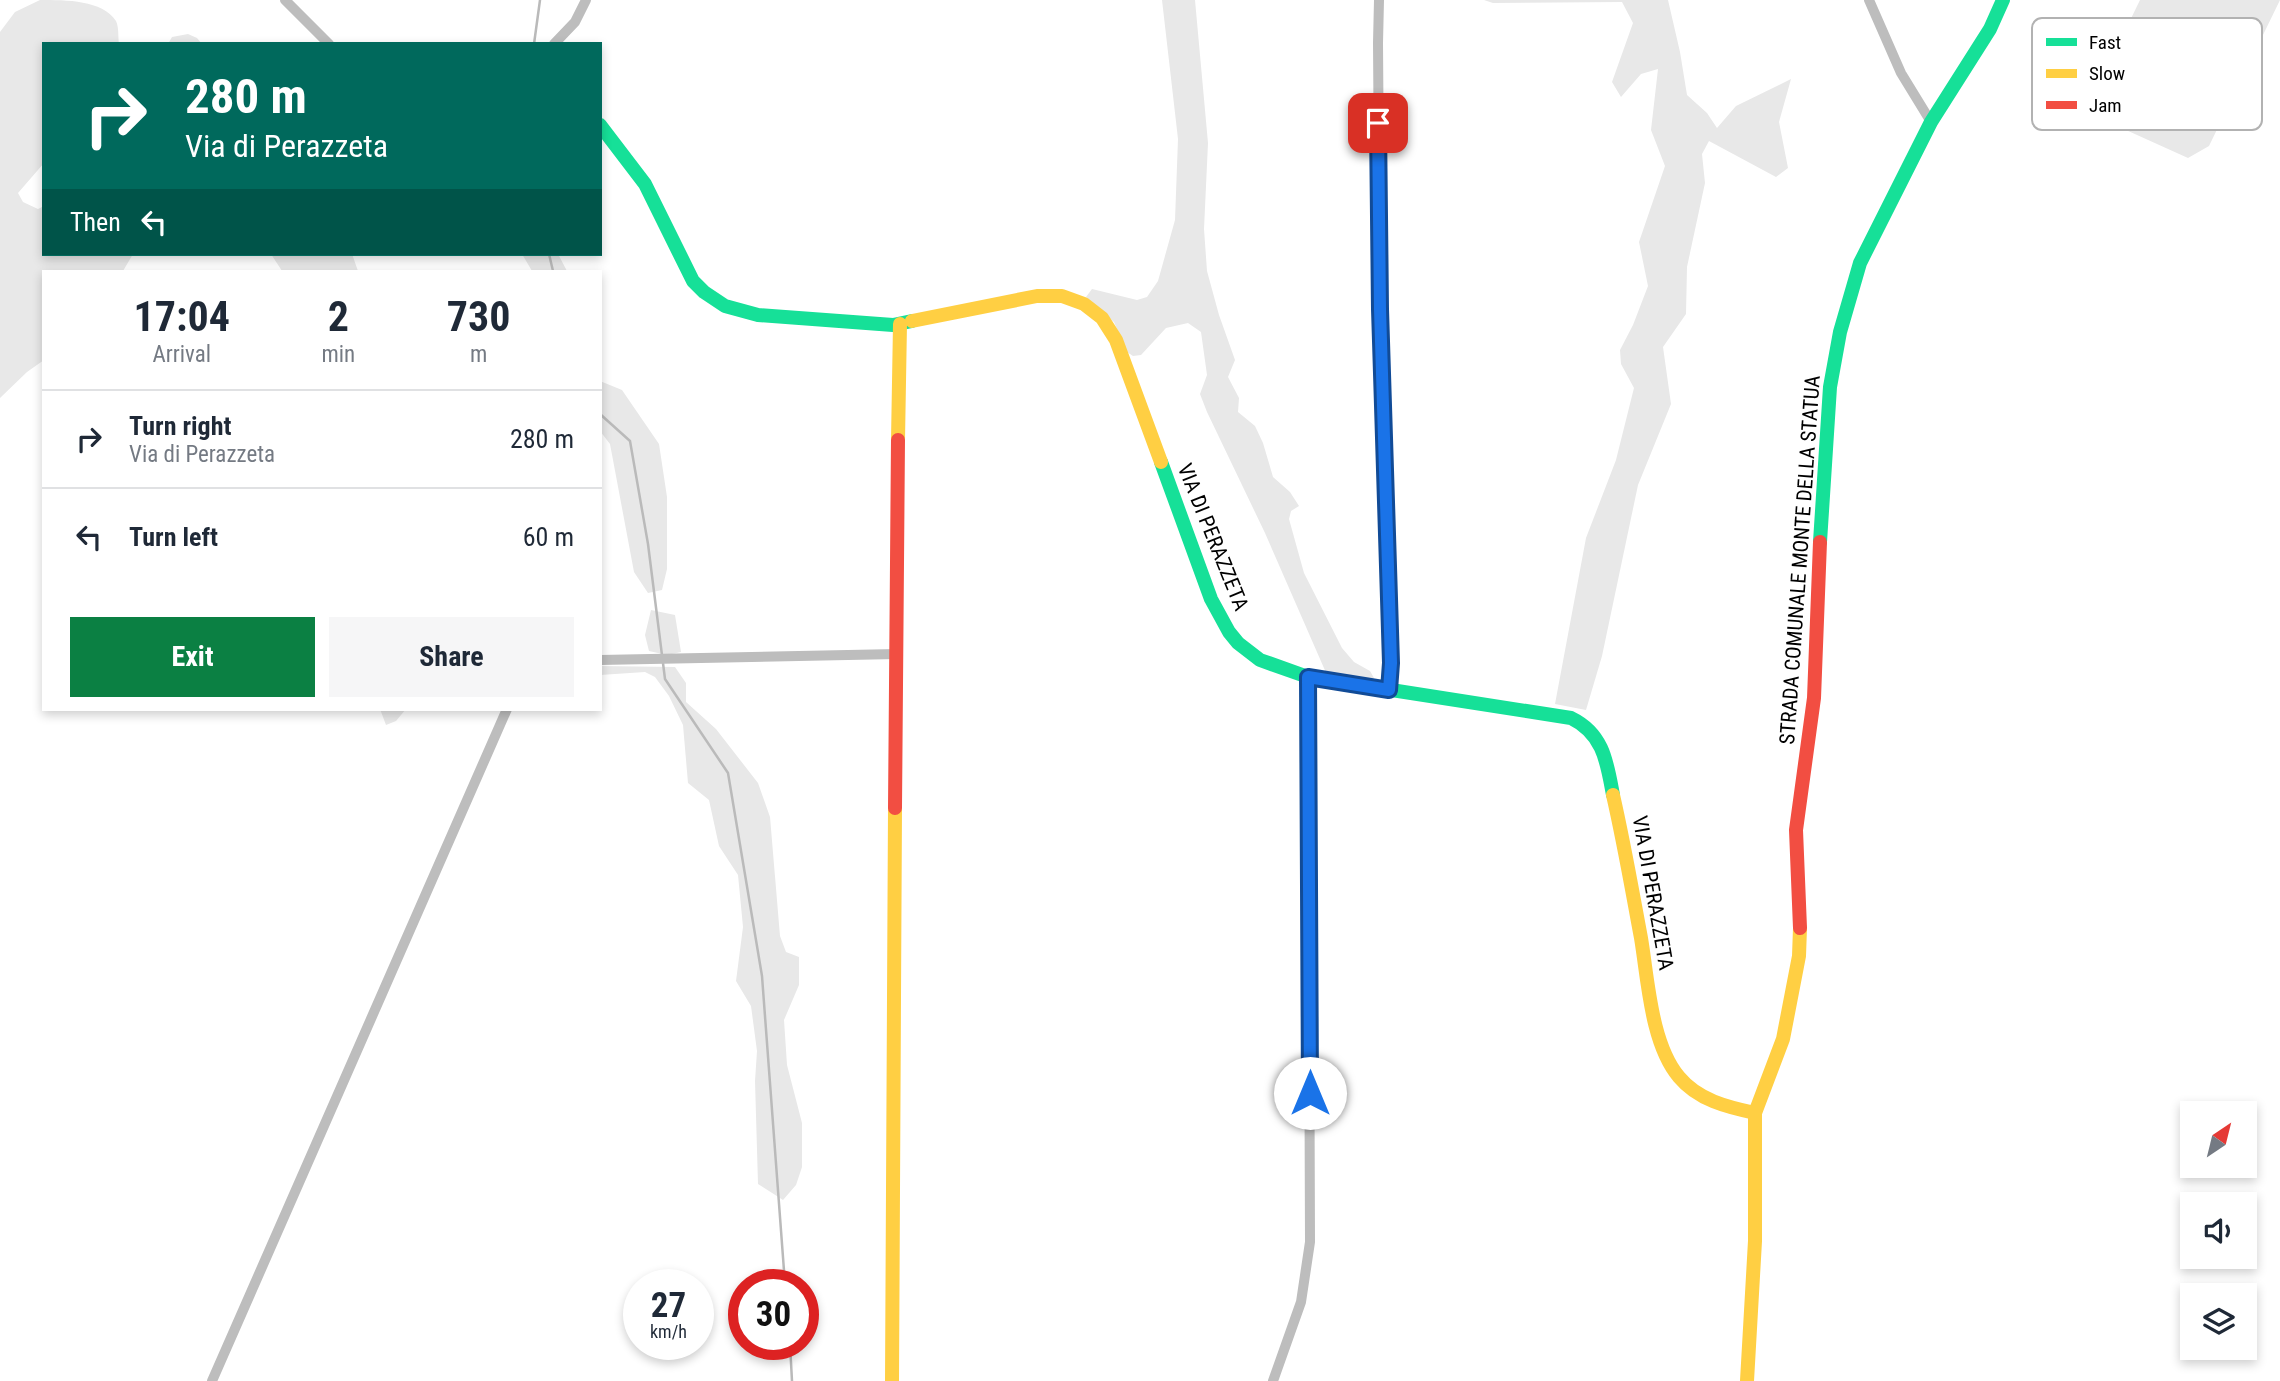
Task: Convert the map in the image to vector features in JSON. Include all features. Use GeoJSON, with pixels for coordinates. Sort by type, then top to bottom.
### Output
{"type":"FeatureCollection","features":[{"type":"Feature","properties":{"kind":"street"},"geometry":{"type":"LineString","coordinates":[[285,0],[327,42]]}},
{"type":"Feature","properties":{"kind":"street"},"geometry":{"type":"LineString","coordinates":[[556,42],[572,26],[586,0]]}},
{"type":"Feature","properties":{"kind":"street"},"geometry":{"type":"LineString","coordinates":[[1379,0],[1380,309],[1391,663],[1389,690]]}},
{"type":"Feature","properties":{"kind":"street"},"geometry":{"type":"LineString","coordinates":[[1869,0],[1901,72],[1931,122]]}},
{"type":"Feature","properties":{"kind":"street","name":"STRADA COMUNALE MONTE DELLA STATUA"},"geometry":{"type":"LineString","coordinates":[[1755,1113],[1783,1039],[1798,956],[1801,918],[1796,830],[1814,698],[1821,517],[1830,387],[1840,331],[1860,263],[1931,122],[1990,29],[2003,0]]}},
{"type":"Feature","properties":{"kind":"street","name":"VIA DI PERAZZETA"},"geometry":{"type":"LineString","coordinates":[[602,127],[623,151],[645,184],[693,281],[713,299],[736,310],[758,316],[880,325],[900,324],[1050,294],[1072,297],[1097,312],[1109,325],[1116,340],[1198,565],[1222,621],[1253,657],[1268,665],[1308,677],[1564,716],[1582,723],[1597,737],[1604,751],[1625,849],[1647,982],[1658,1034],[1665,1053],[1681,1080],[1699,1096],[1718,1104],[1755,1113]]}},
{"type":"Feature","properties":{"kind":"street"},"geometry":{"type":"LineString","coordinates":[[891,1381],[900,324]]}},
{"type":"Feature","properties":{"kind":"street"},"geometry":{"type":"LineString","coordinates":[[602,660],[897,654]]}},
{"type":"Feature","properties":{"kind":"street"},"geometry":{"type":"LineString","coordinates":[[1273,1381],[1299,1310],[1310,1242],[1308,677]]}},
{"type":"Feature","properties":{"kind":"street"},"geometry":{"type":"LineString","coordinates":[[212,1381],[506,711]]}},
{"type":"Feature","properties":{"kind":"street"},"geometry":{"type":"LineString","coordinates":[[1747,1381],[1755,1241],[1755,1113]]}},
{"type":"Feature","properties":{"kind":"shaded area"},"geometry":{"type":"Polygon","coordinates":[[[40,0],[61,0],[93,5],[110,14],[116,21],[119,42],[42,42],[42,165],[18,193],[23,202],[38,209],[42,207],[42,256],[132,256],[124,270],[42,270],[42,361],[0,398],[0,32],[15,12],[40,0]]]}},
{"type":"Feature","properties":{"kind":"shaded area"},"geometry":{"type":"Polygon","coordinates":[[[1162,0],[1195,0],[1208,143],[1204,229],[1207,271],[1235,360],[1228,377],[1239,398],[1238,412],[1255,426],[1273,477],[1290,492],[1299,506],[1291,511],[1289,519],[1304,573],[1342,648],[1354,662],[1370,671],[1374,678],[1370,682],[1327,675],[1200,394],[1207,375],[1201,332],[1188,323],[1166,328],[1141,355],[1133,356],[1127,352],[1114,322],[1086,297],[1092,289],[1137,300],[1147,297],[1158,281],[1175,220],[1178,139],[1162,0]]]}},
{"type":"Feature","properties":{"kind":"shaded area"},"geometry":{"type":"Polygon","coordinates":[[[1484,0],[1668,0],[1687,95],[1707,113],[1717,128],[1736,106],[1791,79],[1779,122],[1788,168],[1776,177],[1709,141],[1702,154],[1705,183],[1687,267],[1686,314],[1663,347],[1671,404],[1638,485],[1602,656],[1586,710],[1555,704],[1586,538],[1616,460],[1634,388],[1621,364],[1620,350],[1648,286],[1639,242],[1665,166],[1651,130],[1658,69],[1641,74],[1621,97],[1612,82],[1633,23],[1622,2],[1493,3],[1484,0]]]}},
{"type":"Feature","properties":{"kind":"shaded area"},"geometry":{"type":"Polygon","coordinates":[[[2140,0],[2280,0],[2262,37],[2262,18],[2131,18],[2140,0]]]}},
{"type":"Feature","properties":{"kind":"shaded area"},"geometry":{"type":"Polygon","coordinates":[[[188,34],[200,42],[169,42],[172,37],[188,34]]]}},
{"type":"Feature","properties":{"kind":"shaded area"},"geometry":{"type":"Polygon","coordinates":[[[2126,130],[2217,130],[2209,146],[2188,158],[2126,130]]]}},
{"type":"Feature","properties":{"kind":"shaded area"},"geometry":{"type":"Polygon","coordinates":[[[272,256],[353,256],[358,270],[281,270],[272,256]]]}},
{"type":"Feature","properties":{"kind":"shaded area"},"geometry":{"type":"Polygon","coordinates":[[[523,256],[559,256],[566,270],[531,270],[523,256]]]}},
{"type":"Feature","properties":{"kind":"shaded area"},"geometry":{"type":"Polygon","coordinates":[[[602,382],[622,390],[659,444],[667,497],[667,569],[662,590],[648,593],[634,572],[610,444],[602,434],[602,382]]]}},
{"type":"Feature","properties":{"kind":"shaded area"},"geometry":{"type":"Polygon","coordinates":[[[651,610],[675,615],[681,652],[667,655],[649,651],[645,635],[651,610]]]}},
{"type":"Feature","properties":{"kind":"shaded area"},"geometry":{"type":"Polygon","coordinates":[[[602,666],[675,667],[686,683],[686,702],[716,729],[758,783],[770,817],[780,936],[786,952],[799,957],[799,985],[784,1020],[787,1065],[802,1123],[802,1167],[796,1185],[783,1200],[758,1184],[755,1081],[757,1051],[751,1006],[736,981],[743,927],[738,875],[719,846],[709,800],[688,783],[683,725],[669,696],[655,677],[645,672],[602,675],[602,666]]]}},
{"type":"Feature","properties":{"kind":"shaded area"},"geometry":{"type":"Polygon","coordinates":[[[381,711],[404,711],[396,721],[386,725],[381,711]]]}},
{"type":"Feature","properties":{"kind":"waterway"},"geometry":{"type":"LineString","coordinates":[[534,42],[540,0]]}},
{"type":"Feature","properties":{"kind":"waterway"},"geometry":{"type":"LineString","coordinates":[[549,256],[553,270]]}},
{"type":"Feature","properties":{"kind":"waterway"},"geometry":{"type":"LineString","coordinates":[[602,416],[630,441],[648,544],[665,679],[728,773],[762,976],[784,1269]]}},
{"type":"Feature","properties":{"kind":"waterway"},"geometry":{"type":"LineString","coordinates":[[791,1360],[792,1381]]}},
{"type":"Feature","properties":{"kind":"traffic: fast"},"geometry":{"type":"LineString","coordinates":[[1820,542],[1830,387],[1840,332],[1860,263],[1931,122],[1990,29],[2003,0]]}},
{"type":"Feature","properties":{"kind":"traffic: fast"},"geometry":{"type":"LineString","coordinates":[[602,128],[645,184],[693,281],[725,306],[758,315],[893,325],[912,321]]}},
{"type":"Feature","properties":{"kind":"traffic: fast"},"geometry":{"type":"LineString","coordinates":[[1161,462],[1211,599],[1229,632],[1238,643],[1260,660],[1308,677],[1571,718],[1591,732],[1602,750],[1613,795]]}},
{"type":"Feature","properties":{"kind":"traffic: slow"},"geometry":{"type":"LineString","coordinates":[[912,321],[1037,296],[1062,296],[1084,304],[1102,318],[1116,340],[1161,462]]}},
{"type":"Feature","properties":{"kind":"traffic: slow"},"geometry":{"type":"LineString","coordinates":[[898,440],[900,324]]}},
{"type":"Feature","properties":{"kind":"traffic: slow"},"geometry":{"type":"LineString","coordinates":[[1613,795],[1641,938],[1652,1011],[1662,1047],[1679,1077],[1695,1091],[1724,1105],[1755,1113]]}},
{"type":"Feature","properties":{"kind":"traffic: slow"},"geometry":{"type":"LineString","coordinates":[[892,1381],[895,808]]}},
{"type":"Feature","properties":{"kind":"traffic: slow"},"geometry":{"type":"LineString","coordinates":[[1747,1381],[1755,1241],[1755,1113],[1783,1039],[1799,956],[1800,928]]}},
{"type":"Feature","properties":{"kind":"traffic: jam"},"geometry":{"type":"LineString","coordinates":[[895,808],[898,440]]}},
{"type":"Feature","properties":{"kind":"traffic: jam"},"geometry":{"type":"LineString","coordinates":[[1800,928],[1796,830],[1814,698],[1820,542]]}},
{"type":"Feature","properties":{"kind":"route"},"geometry":{"type":"LineString","coordinates":[[1310,1093],[1308,677],[1389,690],[1391,663],[1380,309],[1378,123]]}}]}
